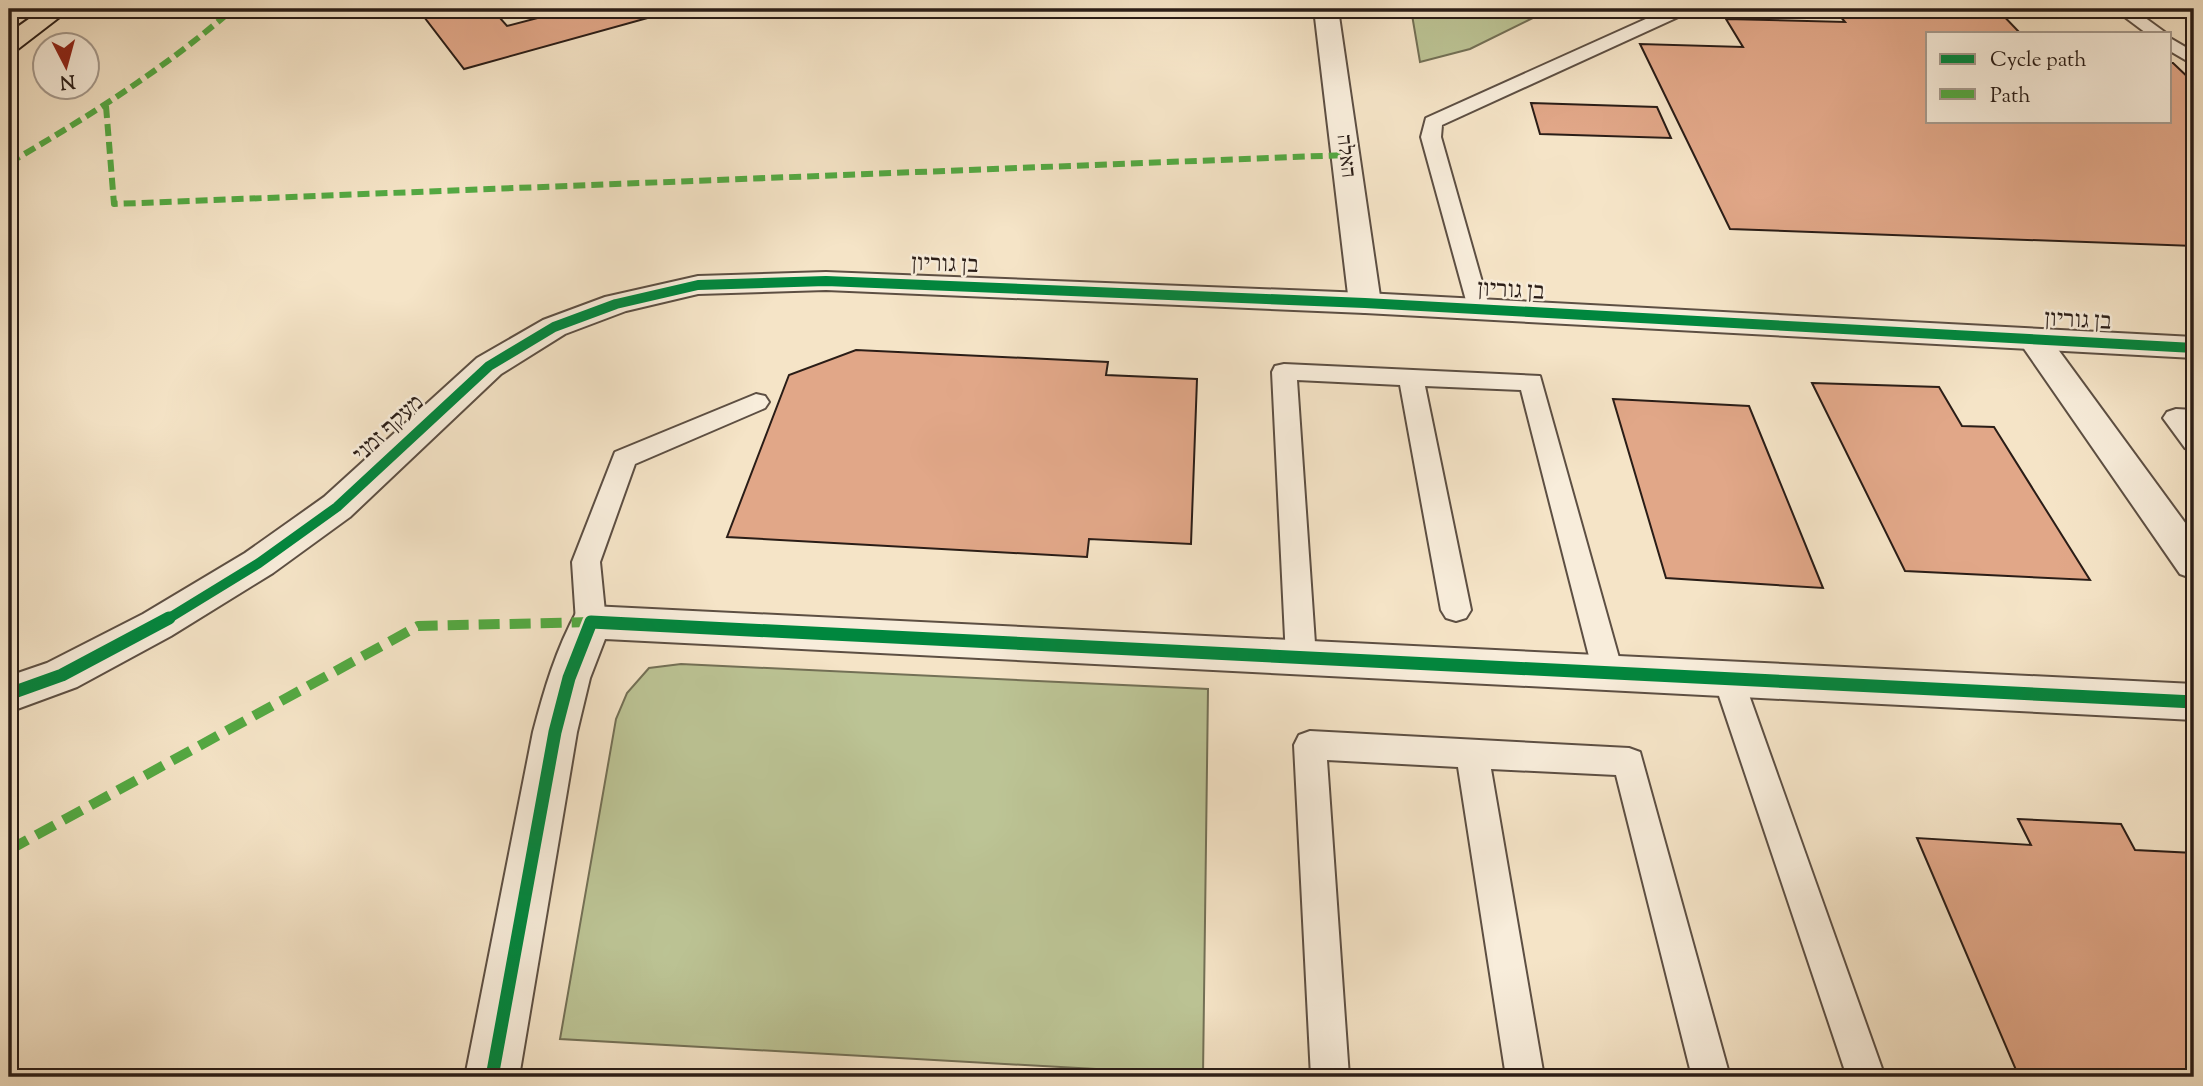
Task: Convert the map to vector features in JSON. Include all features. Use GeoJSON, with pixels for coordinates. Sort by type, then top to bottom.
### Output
{"type":"FeatureCollection","features":[{"type":"Feature","properties":{"kind":"highway"},"geometry":{"type":"LineString","coordinates":[[9,44],[58,9]]}},
{"type":"Feature","properties":{"kind":"street","name":"האלה"},"geometry":{"type":"LineString","coordinates":[[1326,9],[1365,303]]}},
{"type":"Feature","properties":{"kind":"street","name":"בן גוריון"},"geometry":{"type":"LineString","coordinates":[[826,281],[1365,303],[2194,348]]}},
{"type":"Feature","properties":{"kind":"street","name":"מעקף זמני"},"geometry":{"type":"LineString","coordinates":[[9,694],[62,675],[157,625],[259,563],[337,507],[489,366],[554,327],[616,304],[698,285],[826,281]]}},
{"type":"Feature","properties":{"kind":"street"},"geometry":{"type":"LineString","coordinates":[[2034,340],[2194,564]]}},
{"type":"Feature","properties":{"kind":"street"},"geometry":{"type":"LineString","coordinates":[[492,1077],[555,732],[569,678],[591,622],[2194,702]]}},
{"type":"Feature","properties":{"kind":"lane"},"geometry":{"type":"LineString","coordinates":[[1478,310],[1431,137],[1433,122],[1681,9]]}},
{"type":"Feature","properties":{"kind":"lane"},"geometry":{"type":"LineString","coordinates":[[2122,9],[2156,32]]}},
{"type":"Feature","properties":{"kind":"lane"},"geometry":{"type":"LineString","coordinates":[[2172,44],[2194,60]]}},
{"type":"Feature","properties":{"kind":"lane"},"geometry":{"type":"LineString","coordinates":[[1301,658],[1284,372],[1531,382],[1608,672]]}},
{"type":"Feature","properties":{"kind":"lane"},"geometry":{"type":"LineString","coordinates":[[1411,378],[1456,610]]}},
{"type":"Feature","properties":{"kind":"lane"},"geometry":{"type":"LineString","coordinates":[[591,622],[586,562],[624,458],[756,402]]}},
{"type":"Feature","properties":{"kind":"lane"},"geometry":{"type":"LineString","coordinates":[[2194,419],[2176,418],[2194,442]]}},
{"type":"Feature","properties":{"kind":"lane"},"geometry":{"type":"LineString","coordinates":[[1728,678],[1866,1077]]}},
{"type":"Feature","properties":{"kind":"lane"},"geometry":{"type":"LineString","coordinates":[[1330,1077],[1310,745],[1629,762],[1711,1077]]}},
{"type":"Feature","properties":{"kind":"lane"},"geometry":{"type":"LineString","coordinates":[[1472,753],[1525,1077]]}},
{"type":"Feature","properties":{"kind":"green space"},"geometry":{"type":"Polygon","coordinates":[[[1411,9],[1551,9],[1470,49],[1420,62],[1411,9]]]}},
{"type":"Feature","properties":{"kind":"green space"},"geometry":{"type":"Polygon","coordinates":[[[681,664],[1208,689],[1203,1075],[560,1039],[616,719],[627,693],[649,668],[681,664]]]}},
{"type":"Feature","properties":{"kind":"building"},"geometry":{"type":"Polygon","coordinates":[[[418,9],[492,9],[507,26],[572,9],[680,9],[464,69],[418,9]]]}},
{"type":"Feature","properties":{"kind":"building"},"geometry":{"type":"Polygon","coordinates":[[[1834,9],[1997,9],[2019,32],[1926,32],[1926,122],[2172,122],[2173,63],[2194,83],[2194,246],[1730,229],[1640,44],[1743,47],[1726,19],[1845,22],[1834,9]]]}},
{"type":"Feature","properties":{"kind":"building"},"geometry":{"type":"Polygon","coordinates":[[[1531,103],[1657,107],[1671,138],[1540,134],[1531,103]]]}},
{"type":"Feature","properties":{"kind":"building"},"geometry":{"type":"Polygon","coordinates":[[[856,350],[1108,362],[1106,375],[1197,379],[1191,544],[1089,539],[1087,557],[727,537],[789,375],[856,350]]]}},
{"type":"Feature","properties":{"kind":"building"},"geometry":{"type":"Polygon","coordinates":[[[1812,383],[1939,387],[1962,426],[1994,427],[2090,580],[1905,571],[1812,383]]]}},
{"type":"Feature","properties":{"kind":"building"},"geometry":{"type":"Polygon","coordinates":[[[1613,399],[1749,406],[1823,588],[1666,578],[1613,399]]]}},
{"type":"Feature","properties":{"kind":"building"},"geometry":{"type":"Polygon","coordinates":[[[2018,819],[2121,824],[2135,850],[2194,853],[2194,1077],[2019,1077],[1917,838],[2031,845],[2018,819]]]}},
{"type":"Feature","properties":{"kind":"marked path"},"geometry":{"type":"LineString","coordinates":[[9,163],[125,92],[233,9]]}},
{"type":"Feature","properties":{"kind":"marked path"},"geometry":{"type":"LineString","coordinates":[[106,106],[114,204],[1345,155]]}},
{"type":"Feature","properties":{"kind":"marked path"},"geometry":{"type":"LineString","coordinates":[[9,850],[418,626],[591,622]]}},
{"type":"Feature","properties":{"kind":"cycle path"},"geometry":{"type":"LineString","coordinates":[[9,694],[62,675],[157,625],[259,563],[337,507],[489,366],[554,327],[616,304],[698,285],[826,281],[1365,303],[2194,348]]}},
{"type":"Feature","properties":{"kind":"cycle path"},"geometry":{"type":"LineString","coordinates":[[492,1077],[555,732],[569,678],[591,622],[2194,702]]}}]}
